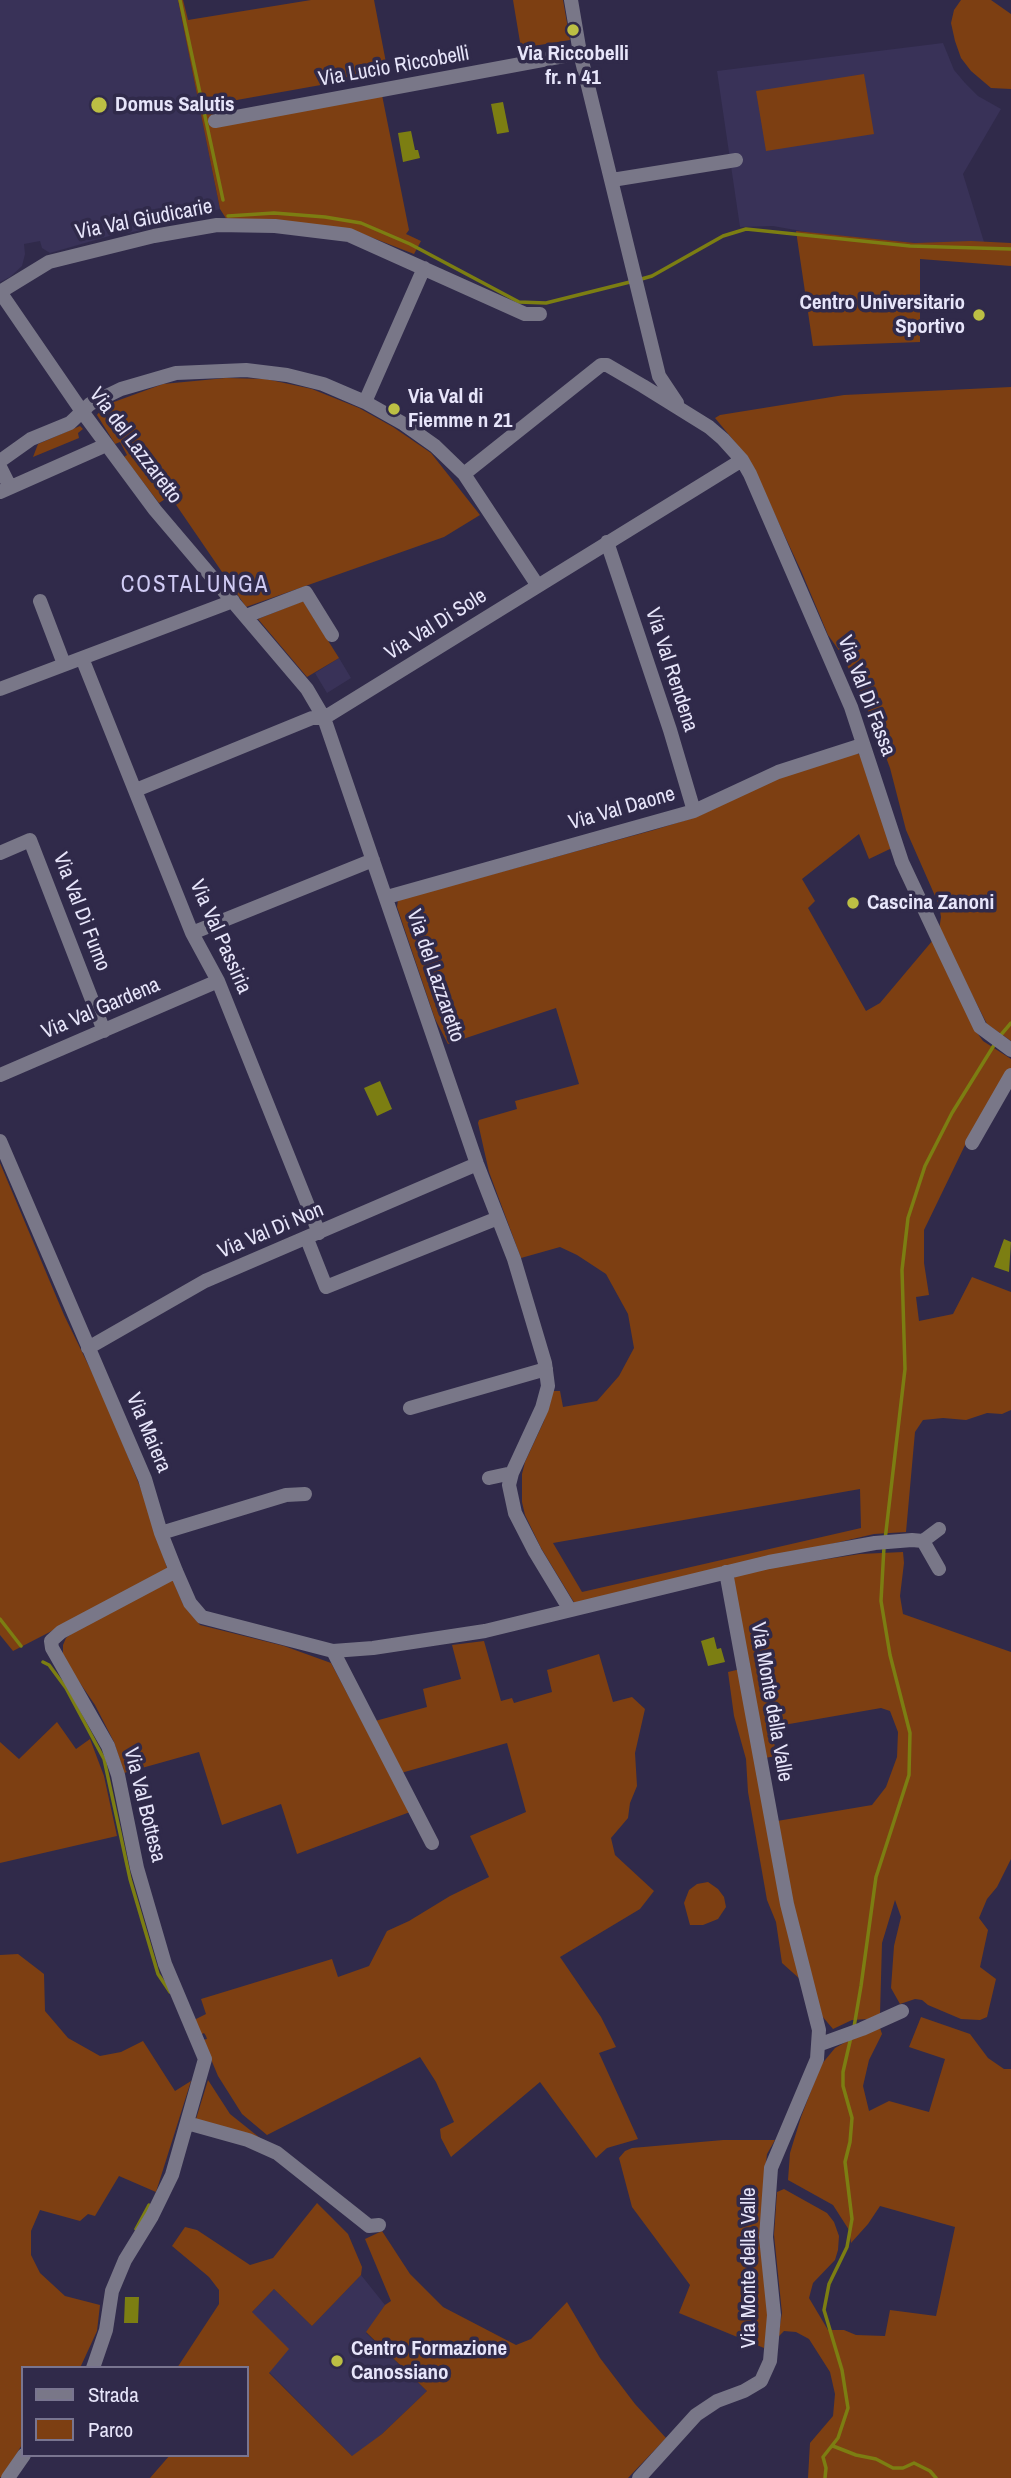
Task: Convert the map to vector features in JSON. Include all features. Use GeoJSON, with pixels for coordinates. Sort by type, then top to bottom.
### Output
{"type":"FeatureCollection","features":[{"type":"Feature","properties":{"kind":"street"},"geometry":{"type":"LineString","coordinates":[[571,0],[580,54],[659,376],[672,398],[690,415]]}},
{"type":"Feature","properties":{"kind":"street","name":"Via Lucio Riccobelli"},"geometry":{"type":"LineString","coordinates":[[215,121],[580,54]]}},
{"type":"Feature","properties":{"kind":"street"},"geometry":{"type":"LineString","coordinates":[[612,180],[736,160]]}},
{"type":"Feature","properties":{"kind":"street","name":"Via Val Giudicarie"},"geometry":{"type":"LineString","coordinates":[[0,292],[49,262],[154,236],[217,225],[275,226],[349,235],[525,314],[540,314]]}},
{"type":"Feature","properties":{"kind":"street"},"geometry":{"type":"LineString","coordinates":[[365,402],[424,268]]}},
{"type":"Feature","properties":{"kind":"street","name":"Via del Lazzaretto"},"geometry":{"type":"LineString","coordinates":[[0,292],[81,410],[155,510],[307,690],[324,718],[477,1164],[514,1259],[546,1368],[548,1386],[542,1408],[509,1485],[515,1513],[570,1610]]}},
{"type":"Feature","properties":{"kind":"street","name":"Via Val Di Fassa"},"geometry":{"type":"LineString","coordinates":[[464,474],[601,365],[607,365],[709,427],[742,460],[850,706],[902,862],[974,1015],[984,1032],[1010,1050]]}},
{"type":"Feature","properties":{"kind":"street"},"geometry":{"type":"LineString","coordinates":[[0,461],[31,439],[70,422],[81,410],[121,389],[176,373],[211,370],[246,370],[287,375],[323,384],[365,402],[404,424],[435,446],[464,474],[538,586]]}},
{"type":"Feature","properties":{"kind":"street"},"geometry":{"type":"LineString","coordinates":[[643,386],[653,385],[659,376]]}},
{"type":"Feature","properties":{"kind":"street"},"geometry":{"type":"LineString","coordinates":[[0,467],[5,489],[106,445]]}},
{"type":"Feature","properties":{"kind":"street","name":"Via Val Di Sole"},"geometry":{"type":"LineString","coordinates":[[135,790],[312,718],[324,718],[742,460]]}},
{"type":"Feature","properties":{"kind":"street","name":"Via Val Rendena"},"geometry":{"type":"LineString","coordinates":[[607,542],[694,811]]}},
{"type":"Feature","properties":{"kind":"street"},"geometry":{"type":"LineString","coordinates":[[246,616],[306,593],[332,635]]}},
{"type":"Feature","properties":{"kind":"street"},"geometry":{"type":"LineString","coordinates":[[40,601],[64,664]]}},
{"type":"Feature","properties":{"kind":"street"},"geometry":{"type":"LineString","coordinates":[[0,689],[233,601]]}},
{"type":"Feature","properties":{"kind":"street","name":"Via Val Passiria"},"geometry":{"type":"LineString","coordinates":[[82,658],[192,933],[218,981],[313,1236],[327,1287],[498,1218]]}},
{"type":"Feature","properties":{"kind":"street","name":"Via Val Daone"},"geometry":{"type":"LineString","coordinates":[[387,897],[694,811],[778,772],[862,746]]}},
{"type":"Feature","properties":{"kind":"street","name":"Via Val Di Fumo"},"geometry":{"type":"LineString","coordinates":[[0,853],[30,840],[104,1031]]}},
{"type":"Feature","properties":{"kind":"street"},"geometry":{"type":"LineString","coordinates":[[192,933],[373,860]]}},
{"type":"Feature","properties":{"kind":"street","name":"Via Val Gardena"},"geometry":{"type":"LineString","coordinates":[[0,1075],[218,981]]}},
{"type":"Feature","properties":{"kind":"street"},"geometry":{"type":"LineString","coordinates":[[972,1143],[1011,1075]]}},
{"type":"Feature","properties":{"kind":"street","name":"Via Maiera"},"geometry":{"type":"LineString","coordinates":[[0,1141],[145,1479],[176,1571],[190,1603],[202,1617],[333,1651],[373,1648],[485,1631],[570,1610]]}},
{"type":"Feature","properties":{"kind":"street","name":"Via Val Di Non"},"geometry":{"type":"LineString","coordinates":[[88,1348],[205,1281],[477,1164]]}},
{"type":"Feature","properties":{"kind":"street"},"geometry":{"type":"LineString","coordinates":[[410,1408],[546,1368]]}},
{"type":"Feature","properties":{"kind":"street"},"geometry":{"type":"LineString","coordinates":[[489,1478],[512,1473]]}},
{"type":"Feature","properties":{"kind":"street"},"geometry":{"type":"LineString","coordinates":[[161,1533],[286,1494],[305,1494]]}},
{"type":"Feature","properties":{"kind":"street"},"geometry":{"type":"LineString","coordinates":[[570,1610],[726,1572],[875,1543],[923,1541],[939,1529]]}},
{"type":"Feature","properties":{"kind":"street"},"geometry":{"type":"LineString","coordinates":[[923,1541],[939,1569]]}},
{"type":"Feature","properties":{"kind":"street","name":"Via Val Bottesa"},"geometry":{"type":"LineString","coordinates":[[94,2366],[106,2330],[112,2291],[125,2260],[152,2217],[172,2175],[205,2059],[165,1964],[137,1868],[118,1775],[108,1746],[52,1648],[51,1641],[61,1632],[176,1571]]}},
{"type":"Feature","properties":{"kind":"street","name":"Via Monte della Valle"},"geometry":{"type":"LineString","coordinates":[[639,2478],[696,2415],[718,2401],[761,2381],[770,2361],[774,2315],[766,2237],[771,2168],[817,2059],[819,2030],[787,1905],[726,1572]]}},
{"type":"Feature","properties":{"kind":"street"},"geometry":{"type":"LineString","coordinates":[[333,1651],[432,1843]]}},
{"type":"Feature","properties":{"kind":"street"},"geometry":{"type":"LineString","coordinates":[[818,2045],[902,2011]]}},
{"type":"Feature","properties":{"kind":"street"},"geometry":{"type":"LineString","coordinates":[[187,2123],[248,2140],[277,2153],[369,2226],[379,2225]]}},
{"type":"Feature","properties":{"kind":"street"},"geometry":{"type":"LineString","coordinates":[[8,2478],[23,2457]]}},
{"type":"Feature","properties":{"kind":"shaded area","name":"Domus Salutis"},"geometry":{"type":"Polygon","coordinates":[[[0,0],[178,0],[220,209],[128,233],[126,228],[117,228],[113,235],[50,253],[42,248],[40,241],[24,244],[22,266],[0,282],[0,0]]]}},
{"type":"Feature","properties":{"kind":"shaded area"},"geometry":{"type":"Polygon","coordinates":[[[943,43],[954,70],[965,83],[978,96],[1001,109],[963,174],[984,242],[915,243],[812,233],[773,226],[740,227],[717,71],[943,43]]]}},
{"type":"Feature","properties":{"kind":"shaded area"},"geometry":{"type":"Polygon","coordinates":[[[503,102],[509,132],[497,134],[491,104],[503,102]]]}},
{"type":"Feature","properties":{"kind":"shaded area"},"geometry":{"type":"Polygon","coordinates":[[[411,131],[415,150],[418,150],[420,158],[403,162],[398,133],[411,131]]]}},
{"type":"Feature","properties":{"kind":"shaded area"},"geometry":{"type":"Polygon","coordinates":[[[339,658],[351,678],[327,693],[315,673],[339,658]]]}},
{"type":"Feature","properties":{"kind":"shaded area"},"geometry":{"type":"Polygon","coordinates":[[[380,1081],[392,1109],[377,1116],[364,1088],[380,1081]]]}},
{"type":"Feature","properties":{"kind":"shaded area"},"geometry":{"type":"Polygon","coordinates":[[[1004,1239],[1011,1242],[1009,1272],[994,1267],[1004,1239]]]}},
{"type":"Feature","properties":{"kind":"shaded area"},"geometry":{"type":"Polygon","coordinates":[[[714,1637],[725,1662],[708,1666],[701,1641],[714,1637]]]}},
{"type":"Feature","properties":{"kind":"shaded area","name":"Centro Formazione Canossiano"},"geometry":{"type":"Polygon","coordinates":[[[361,2275],[385,2305],[366,2333],[427,2391],[382,2434],[353,2457],[269,2372],[252,2312],[274,2289],[312,2326],[361,2275]]]}},
{"type":"Feature","properties":{"kind":"shaded area"},"geometry":{"type":"Polygon","coordinates":[[[125,2297],[139,2297],[138,2323],[124,2323],[125,2297]]]}},
{"type":"Feature","properties":{"kind":"green space"},"geometry":{"type":"Polygon","coordinates":[[[178,0],[183,0],[188,20],[311,0],[374,0],[388,73],[220,103],[223,115],[382,95],[409,230],[406,234],[421,241],[414,254],[350,229],[227,220],[220,209],[178,0]]]}},
{"type":"Feature","properties":{"kind":"green space"},"geometry":{"type":"Polygon","coordinates":[[[513,0],[563,0],[570,40],[521,48],[513,0]]]}},
{"type":"Feature","properties":{"kind":"green space"},"geometry":{"type":"Polygon","coordinates":[[[961,0],[991,0],[1011,14],[1011,89],[991,88],[971,71],[961,58],[951,23],[954,10],[961,0]]]}},
{"type":"Feature","properties":{"kind":"green space"},"geometry":{"type":"Polygon","coordinates":[[[864,74],[874,134],[766,151],[756,91],[864,74]]]}},
{"type":"Feature","properties":{"kind":"green space"},"geometry":{"type":"Polygon","coordinates":[[[796,231],[915,243],[1011,243],[1011,266],[920,259],[920,342],[813,346],[796,231]]]}},
{"type":"Feature","properties":{"kind":"green space"},"geometry":{"type":"Polygon","coordinates":[[[226,378],[266,379],[312,389],[359,408],[431,453],[480,515],[444,537],[246,607],[170,496],[159,503],[124,457],[127,455],[120,442],[115,444],[97,415],[103,406],[163,384],[226,378]]]}},
{"type":"Feature","properties":{"kind":"green space"},"geometry":{"type":"Polygon","coordinates":[[[1011,387],[1011,1041],[987,1024],[939,930],[939,905],[906,830],[890,768],[874,725],[843,656],[828,635],[749,459],[715,418],[844,395],[1011,387]]]}},
{"type":"Feature","properties":{"kind":"green space"},"geometry":{"type":"Polygon","coordinates":[[[80,426],[83,429],[78,433],[79,438],[33,457],[38,444],[80,426]]]}},
{"type":"Feature","properties":{"kind":"green space"},"geometry":{"type":"Polygon","coordinates":[[[303,601],[339,658],[307,677],[258,619],[303,601]]]}},
{"type":"Feature","properties":{"kind":"green space"},"geometry":{"type":"Polygon","coordinates":[[[854,751],[863,757],[892,848],[869,859],[859,834],[802,879],[815,901],[808,908],[866,1011],[880,1003],[933,940],[975,1030],[983,1041],[1011,1059],[1011,1086],[967,1141],[924,1230],[924,1263],[929,1295],[916,1297],[919,1321],[953,1314],[972,1277],[1011,1292],[1011,1410],[1002,1414],[987,1413],[966,1420],[923,1420],[915,1432],[906,1532],[874,1534],[575,1604],[541,1548],[525,1515],[522,1474],[553,1391],[560,1391],[563,1407],[597,1401],[619,1376],[634,1348],[628,1314],[606,1274],[577,1255],[560,1247],[521,1258],[489,1172],[478,1123],[479,1120],[517,1109],[515,1101],[579,1084],[556,1008],[448,1044],[435,1019],[397,907],[398,900],[696,817],[774,780],[854,751]],[[860,1489],[553,1543],[582,1592],[861,1528],[860,1489]]]}},
{"type":"Feature","properties":{"kind":"green space"},"geometry":{"type":"Polygon","coordinates":[[[0,1163],[64,1315],[104,1397],[145,1499],[168,1571],[13,1651],[0,1635],[0,1163]]]}},
{"type":"Feature","properties":{"kind":"green space"},"geometry":{"type":"Polygon","coordinates":[[[903,1552],[900,1596],[903,1614],[1011,1652],[1011,1859],[979,1918],[988,1930],[980,1967],[996,1979],[987,2017],[980,2020],[961,2019],[922,2000],[915,1999],[900,2004],[891,1988],[894,1946],[901,1917],[895,1900],[882,1943],[880,2014],[868,2019],[852,2020],[833,2029],[822,2016],[801,1980],[782,1963],[776,1922],[767,1900],[748,1792],[746,1759],[734,1716],[728,1672],[749,1667],[733,1580],[737,1573],[860,1554],[903,1552]],[[881,1708],[772,1727],[776,1756],[759,1759],[777,1821],[872,1805],[886,1787],[897,1757],[898,1732],[890,1711],[881,1708]]]}},
{"type":"Feature","properties":{"kind":"green space"},"geometry":{"type":"Polygon","coordinates":[[[170,1580],[173,1581],[183,1604],[200,1625],[284,1646],[331,1663],[410,1812],[297,1854],[281,1804],[222,1825],[199,1752],[124,1773],[114,1742],[95,1705],[69,1667],[63,1654],[63,1645],[66,1638],[75,1631],[170,1580]]]}},
{"type":"Feature","properties":{"kind":"green space"},"geometry":{"type":"Polygon","coordinates":[[[484,1641],[501,1701],[512,1698],[514,1703],[552,1692],[547,1670],[599,1654],[613,1702],[632,1697],[645,1709],[635,1753],[637,1786],[630,1803],[628,1818],[611,1838],[615,1855],[654,1891],[640,1909],[560,1957],[601,2017],[616,2047],[599,2053],[638,2139],[607,2148],[596,2158],[540,2082],[451,2157],[441,2138],[440,2129],[454,2122],[436,2082],[420,2057],[267,2135],[242,2114],[218,2076],[203,2040],[207,2039],[206,2036],[204,2033],[200,2035],[194,2020],[206,2014],[201,1999],[332,1959],[338,1977],[369,1966],[387,1931],[489,1877],[470,1836],[526,1812],[507,1743],[401,1773],[375,1721],[427,1707],[423,1689],[461,1679],[452,1645],[484,1641]]]}},
{"type":"Feature","properties":{"kind":"green space"},"geometry":{"type":"Polygon","coordinates":[[[57,1722],[76,1749],[90,1739],[104,1776],[117,1836],[0,1863],[0,1742],[19,1759],[57,1722]]]}},
{"type":"Feature","properties":{"kind":"green space"},"geometry":{"type":"Polygon","coordinates":[[[708,1882],[724,1897],[726,1907],[718,1919],[703,1925],[690,1925],[684,1903],[689,1890],[697,1884],[708,1882]]]}},
{"type":"Feature","properties":{"kind":"green space"},"geometry":{"type":"Polygon","coordinates":[[[18,1954],[44,1974],[45,2011],[68,2038],[100,2056],[121,2052],[143,2041],[175,2091],[191,2081],[156,2192],[119,2176],[95,2216],[88,2214],[80,2221],[40,2210],[31,2231],[31,2255],[40,2273],[65,2296],[100,2305],[97,2331],[81,2366],[21,2366],[21,2446],[2,2478],[0,2477],[0,1955],[18,1954]]]}},
{"type":"Feature","properties":{"kind":"green space"},"geometry":{"type":"Polygon","coordinates":[[[921,2017],[970,2034],[988,2058],[1004,2069],[1011,2069],[1011,2478],[808,2478],[810,2443],[833,2416],[835,2394],[830,2372],[809,2339],[796,2332],[784,2331],[778,2337],[782,2313],[774,2235],[777,2192],[784,2189],[827,2213],[834,2222],[839,2236],[835,2260],[813,2283],[809,2298],[828,2330],[885,2336],[890,2310],[936,2316],[955,2227],[880,2206],[851,2243],[849,2230],[833,2205],[788,2180],[790,2153],[821,2065],[835,2048],[851,2039],[880,2028],[882,2034],[869,2060],[863,2086],[869,2111],[889,2101],[929,2112],[945,2059],[909,2047],[921,2017]]]}},
{"type":"Feature","properties":{"kind":"green space"},"geometry":{"type":"Polygon","coordinates":[[[208,2080],[230,2114],[265,2142],[196,2119],[208,2080]]]}},
{"type":"Feature","properties":{"kind":"green space"},"geometry":{"type":"Polygon","coordinates":[[[723,2140],[775,2140],[767,2154],[764,2179],[770,2316],[764,2348],[679,2313],[690,2285],[632,2207],[619,2158],[632,2148],[723,2140]]]}},
{"type":"Feature","properties":{"kind":"green space"},"geometry":{"type":"Polygon","coordinates":[[[317,2203],[348,2234],[362,2267],[361,2275],[312,2326],[274,2289],[252,2312],[289,2349],[269,2373],[352,2456],[382,2434],[427,2391],[366,2332],[385,2305],[391,2301],[365,2239],[382,2231],[410,2274],[443,2307],[516,2345],[531,2339],[567,2302],[600,2358],[635,2404],[666,2438],[628,2478],[150,2478],[168,2457],[248,2457],[248,2366],[178,2366],[219,2304],[219,2290],[209,2277],[172,2246],[185,2227],[197,2230],[250,2265],[273,2258],[317,2203]]]}},
{"type":"Feature","properties":{"kind":"waterway"},"geometry":{"type":"LineString","coordinates":[[180,0],[223,200]]}},
{"type":"Feature","properties":{"kind":"waterway"},"geometry":{"type":"LineString","coordinates":[[228,216],[274,213],[361,223],[410,244],[519,302],[546,303],[630,282]]}},
{"type":"Feature","properties":{"kind":"waterway"},"geometry":{"type":"LineString","coordinates":[[638,280],[652,276],[723,236],[746,229],[910,246],[1011,249]]}},
{"type":"Feature","properties":{"kind":"waterway"},"geometry":{"type":"LineString","coordinates":[[1000,1036],[1011,1023]]}},
{"type":"Feature","properties":{"kind":"waterway"},"geometry":{"type":"LineString","coordinates":[[885,1540],[905,1369],[902,1270],[908,1218],[925,1166],[952,1113],[996,1042]]}},
{"type":"Feature","properties":{"kind":"waterway"},"geometry":{"type":"LineString","coordinates":[[854,2027],[876,1877],[909,1775],[910,1733],[890,1655],[881,1601],[884,1547]]}},
{"type":"Feature","properties":{"kind":"waterway"},"geometry":{"type":"LineString","coordinates":[[0,1619],[21,1646]]}},
{"type":"Feature","properties":{"kind":"waterway"},"geometry":{"type":"LineString","coordinates":[[43,1662],[49,1665],[66,1688],[104,1759],[130,1879],[158,1974],[170,1992]]}},
{"type":"Feature","properties":{"kind":"waterway"},"geometry":{"type":"LineString","coordinates":[[825,2478],[823,2457],[838,2438],[848,2408],[842,2370],[824,2310],[829,2284],[847,2247],[852,2219],[845,2162],[852,2118],[843,2086],[843,2072],[851,2037]]}},
{"type":"Feature","properties":{"kind":"waterway"},"geometry":{"type":"LineString","coordinates":[[136,2229],[149,2205]]}},
{"type":"Feature","properties":{"kind":"waterway"},"geometry":{"type":"LineString","coordinates":[[833,2446],[876,2459],[893,2468],[903,2468],[914,2463],[930,2471],[936,2478]]}},
{"type":"Feature","properties":{"kind":"place","name":"Via Riccobelli fr. n 41"},"geometry":{"type":"Point","coordinates":[573,30]}},
{"type":"Feature","properties":{"kind":"place","name":"Domus Salutis"},"geometry":{"type":"Point","coordinates":[99,105]}},
{"type":"Feature","properties":{"kind":"place","name":"Centro Universitario Sportivo"},"geometry":{"type":"Point","coordinates":[979,315]}},
{"type":"Feature","properties":{"kind":"place","name":"Via Val di Fiemme n 21"},"geometry":{"type":"Point","coordinates":[394,409]}},
{"type":"Feature","properties":{"kind":"place","name":"Cascina Zanoni"},"geometry":{"type":"Point","coordinates":[853,903]}},
{"type":"Feature","properties":{"kind":"place","name":"Centro Formazione Canossiano"},"geometry":{"type":"Point","coordinates":[337,2361]}},
{"type":"Feature","properties":{"kind":"district","name":"COSTALUNGA"},"geometry":{"type":"Point","coordinates":[195,586]}}]}
